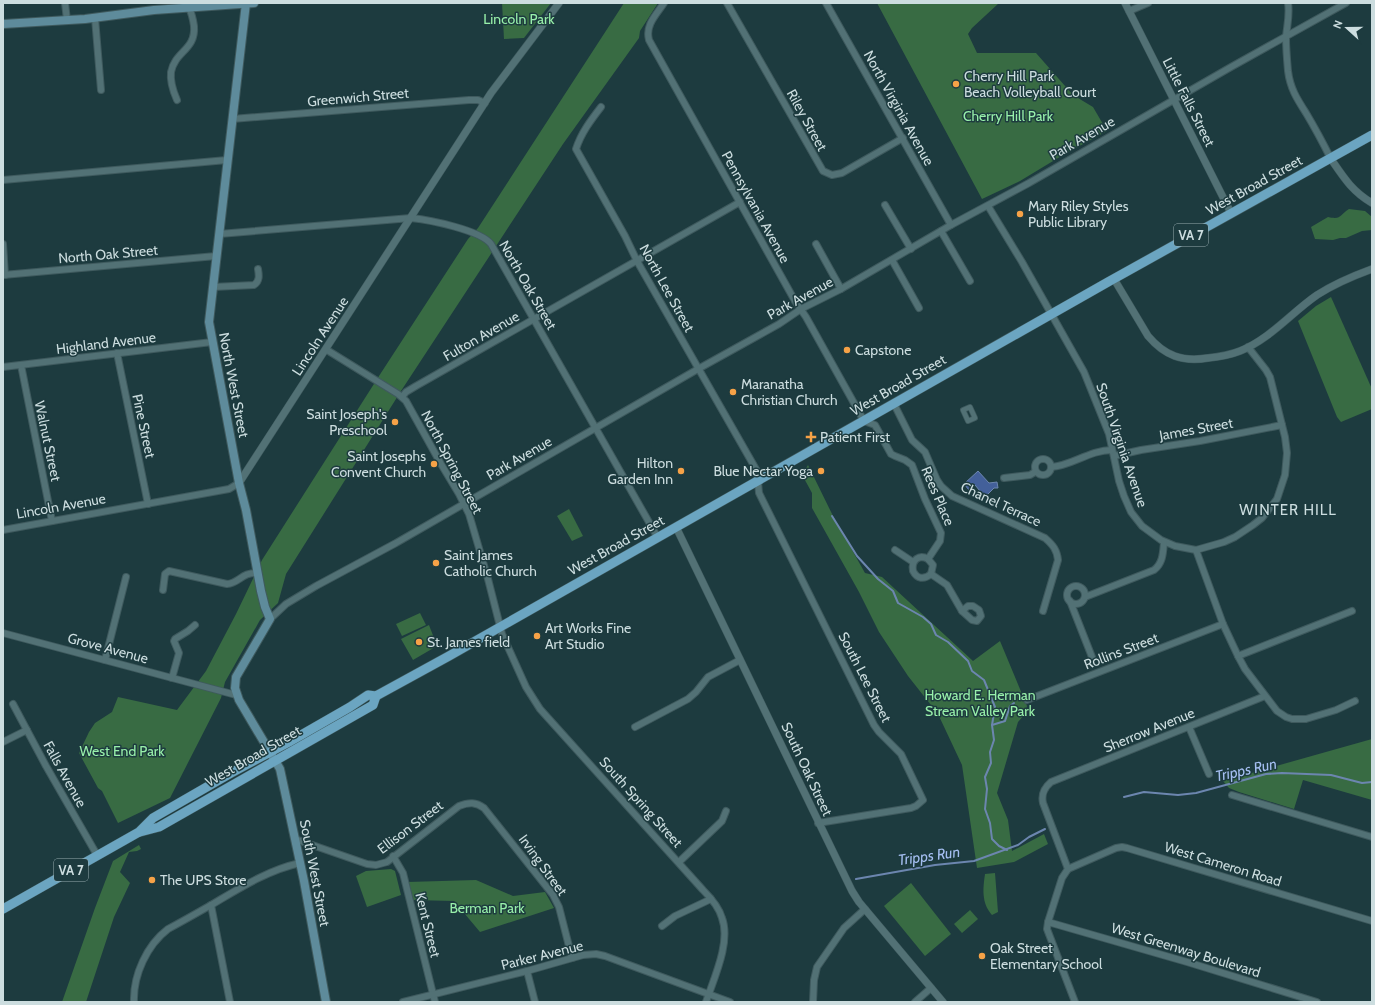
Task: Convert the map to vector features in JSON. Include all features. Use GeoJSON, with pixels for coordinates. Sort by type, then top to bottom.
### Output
{"type":"FeatureCollection","features":[{"type":"Feature","properties":{"kind":"main road"},"geometry":{"type":"LineString","coordinates":[[3,24],[95,18],[149,7],[189,8],[249,3]]}},
{"type":"Feature","properties":{"kind":"main road","name":"North West Street"},"geometry":{"type":"LineString","coordinates":[[249,3],[232,119],[209,320],[239,483],[265,607],[270,619]]}},
{"type":"Feature","properties":{"kind":"main road","name":"West Broad Street"},"geometry":{"type":"LineString","coordinates":[[139,832],[153,818],[350,707],[368,695],[376,696],[658,538],[1230,213],[1262,197],[1372,135]]}},
{"type":"Feature","properties":{"kind":"main road"},"geometry":{"type":"LineString","coordinates":[[270,619],[236,677],[234,688],[236,695],[270,752]]}},
{"type":"Feature","properties":{"kind":"main road","name":"West Broad Street"},"geometry":{"type":"LineString","coordinates":[[3,909],[139,832],[159,827],[373,705],[376,696]]}},
{"type":"Feature","properties":{"kind":"main road","name":"South West Street"},"geometry":{"type":"LineString","coordinates":[[270,752],[280,769],[300,863],[326,1002]]}},
{"type":"Feature","properties":{"kind":"street"},"geometry":{"type":"LineString","coordinates":[[65,3],[67,20]]}},
{"type":"Feature","properties":{"kind":"street","name":"Lincoln Avenue"},"geometry":{"type":"LineString","coordinates":[[3,530],[229,489],[239,483],[327,350],[484,103],[559,3]]}},
{"type":"Feature","properties":{"kind":"street","name":"Pennsylvania Avenue"},"geometry":{"type":"LineString","coordinates":[[664,3],[649,25],[649,40],[864,421]]}},
{"type":"Feature","properties":{"kind":"street","name":"Riley Street"},"geometry":{"type":"LineString","coordinates":[[727,3],[823,171],[832,175],[842,173],[903,138]]}},
{"type":"Feature","properties":{"kind":"street","name":"North Virginia Avenue"},"geometry":{"type":"LineString","coordinates":[[826,3],[951,225]]}},
{"type":"Feature","properties":{"kind":"street","name":"Little Falls Street"},"geometry":{"type":"LineString","coordinates":[[1125,3],[1230,213]]}},
{"type":"Feature","properties":{"kind":"street"},"geometry":{"type":"LineString","coordinates":[[1129,11],[1148,3]]}},
{"type":"Feature","properties":{"kind":"street"},"geometry":{"type":"LineString","coordinates":[[1288,3],[1289,16],[1286,36],[1288,73],[1292,90],[1331,159],[1349,185],[1372,203]]}},
{"type":"Feature","properties":{"kind":"street","name":"Park Avenue"},"geometry":{"type":"LineString","coordinates":[[270,619],[286,604],[316,586],[396,543],[779,324],[801,309],[841,289],[951,225],[988,206],[1346,3]]}},
{"type":"Feature","properties":{"kind":"street"},"geometry":{"type":"LineString","coordinates":[[177,100],[171,78],[176,60],[190,44],[194,34],[193,18],[189,8]]}},
{"type":"Feature","properties":{"kind":"street"},"geometry":{"type":"LineString","coordinates":[[95,18],[101,90]]}},
{"type":"Feature","properties":{"kind":"street","name":"Greenwich Street"},"geometry":{"type":"LineString","coordinates":[[232,119],[469,100],[478,100],[484,103]]}},
{"type":"Feature","properties":{"kind":"street","name":"North Lee Street"},"geometry":{"type":"LineString","coordinates":[[601,108],[578,141],[576,149],[626,236],[637,261],[698,369],[703,374],[758,471],[758,481]]}},
{"type":"Feature","properties":{"kind":"street"},"geometry":{"type":"LineString","coordinates":[[3,180],[227,160]]}},
{"type":"Feature","properties":{"kind":"street","name":"Fulton Avenue"},"geometry":{"type":"LineString","coordinates":[[402,397],[406,392],[416,386],[740,202]]}},
{"type":"Feature","properties":{"kind":"street"},"geometry":{"type":"LineString","coordinates":[[885,205],[911,249]]}},
{"type":"Feature","properties":{"kind":"street"},"geometry":{"type":"LineString","coordinates":[[988,206],[1052,314]]}},
{"type":"Feature","properties":{"kind":"street","name":"North Oak Street"},"geometry":{"type":"LineString","coordinates":[[219,234],[411,218],[423,219],[452,227],[478,235],[488,240],[535,319],[658,538]]}},
{"type":"Feature","properties":{"kind":"street"},"geometry":{"type":"LineString","coordinates":[[941,231],[970,281]]}},
{"type":"Feature","properties":{"kind":"street"},"geometry":{"type":"LineString","coordinates":[[3,244],[4,275]]}},
{"type":"Feature","properties":{"kind":"street"},"geometry":{"type":"LineString","coordinates":[[816,244],[841,289]]}},
{"type":"Feature","properties":{"kind":"street","name":"North Oak Street"},"geometry":{"type":"LineString","coordinates":[[4,275],[216,256]]}},
{"type":"Feature","properties":{"kind":"street"},"geometry":{"type":"LineString","coordinates":[[892,260],[919,308]]}},
{"type":"Feature","properties":{"kind":"street"},"geometry":{"type":"LineString","coordinates":[[213,287],[254,285],[259,279],[258,269]]}},
{"type":"Feature","properties":{"kind":"street"},"geometry":{"type":"LineString","coordinates":[[1114,279],[1148,336],[1162,350],[1171,355],[1188,360],[1198,360],[1232,353],[1248,347],[1266,336],[1322,292],[1343,281],[1372,269]]}},
{"type":"Feature","properties":{"kind":"street","name":"South Virginia Avenue"},"geometry":{"type":"LineString","coordinates":[[1052,314],[1084,372],[1109,434],[1124,496],[1131,512],[1142,526],[1164,542],[1175,546],[1196,550]]}},
{"type":"Feature","properties":{"kind":"street","name":"Highland Avenue"},"geometry":{"type":"LineString","coordinates":[[3,367],[212,342]]}},
{"type":"Feature","properties":{"kind":"street"},"geometry":{"type":"LineString","coordinates":[[1248,347],[1270,377],[1286,444],[1287,460],[1283,483],[1277,499],[1262,518],[1247,530],[1224,542],[1196,550],[1223,624],[1238,656],[1273,707],[1281,715],[1300,720],[1336,710],[1355,701]]}},
{"type":"Feature","properties":{"kind":"street","name":"North Spring Street"},"geometry":{"type":"LineString","coordinates":[[327,350],[402,397],[408,404],[469,514],[501,626]]}},
{"type":"Feature","properties":{"kind":"street","name":"Pine Street"},"geometry":{"type":"LineString","coordinates":[[117,354],[148,504]]}},
{"type":"Feature","properties":{"kind":"street","name":"Walnut Street"},"geometry":{"type":"LineString","coordinates":[[21,365],[52,521]]}},
{"type":"Feature","properties":{"kind":"street","name":"Chanel Terrace"},"geometry":{"type":"LineString","coordinates":[[894,404],[912,440],[922,448],[937,480],[952,496],[1045,538],[1051,544],[1058,560],[1043,611]]}},
{"type":"Feature","properties":{"kind":"street","name":"Rees Place"},"geometry":{"type":"LineString","coordinates":[[864,421],[875,425],[891,454],[909,462],[912,465],[925,499],[941,533],[940,541],[928,559]]}},
{"type":"Feature","properties":{"kind":"street","name":"James Street"},"geometry":{"type":"LineString","coordinates":[[1051,467],[1058,466],[1099,451],[1113,453],[1140,450],[1206,440],[1282,425]]}},
{"type":"Feature","properties":{"kind":"street"},"geometry":{"type":"LineString","coordinates":[[1039,459],[1045,459],[1050,462],[1050,471],[1044,475],[1040,475],[1035,472],[1034,465],[1039,459]]}},
{"type":"Feature","properties":{"kind":"street"},"geometry":{"type":"LineString","coordinates":[[1004,478],[1030,475],[1035,472]]}},
{"type":"Feature","properties":{"kind":"street","name":"South Lee Street"},"geometry":{"type":"LineString","coordinates":[[758,481],[759,493],[874,725],[901,754],[924,800],[920,804],[911,808],[818,823]]}},
{"type":"Feature","properties":{"kind":"street","name":"South Oak Street"},"geometry":{"type":"LineString","coordinates":[[676,527],[844,877],[864,909],[944,1002]]}},
{"type":"Feature","properties":{"kind":"street"},"geometry":{"type":"LineString","coordinates":[[1070,601],[1077,604],[1082,602],[1085,597],[1154,570],[1162,562],[1164,542]]}},
{"type":"Feature","properties":{"kind":"street"},"geometry":{"type":"LineString","coordinates":[[895,550],[913,562]]}},
{"type":"Feature","properties":{"kind":"street"},"geometry":{"type":"LineString","coordinates":[[920,557],[928,559],[933,565],[931,574],[924,578],[917,576],[913,571],[913,562],[920,557]]}},
{"type":"Feature","properties":{"kind":"street"},"geometry":{"type":"LineString","coordinates":[[163,590],[165,574],[169,571],[227,584],[248,573],[258,573]]}},
{"type":"Feature","properties":{"kind":"street"},"geometry":{"type":"LineString","coordinates":[[931,574],[947,585],[962,611]]}},
{"type":"Feature","properties":{"kind":"street"},"geometry":{"type":"LineString","coordinates":[[106,660],[126,577]]}},
{"type":"Feature","properties":{"kind":"street"},"geometry":{"type":"LineString","coordinates":[[1085,597],[1082,589],[1074,587],[1069,590],[1068,599],[1092,657]]}},
{"type":"Feature","properties":{"kind":"street"},"geometry":{"type":"LineString","coordinates":[[1238,656],[1352,611]]}},
{"type":"Feature","properties":{"kind":"street","name":"Rollins Street"},"geometry":{"type":"LineString","coordinates":[[1027,700],[1223,624]]}},
{"type":"Feature","properties":{"kind":"street"},"geometry":{"type":"LineString","coordinates":[[172,678],[179,654],[174,641],[195,626]]}},
{"type":"Feature","properties":{"kind":"street","name":"South Spring Street"},"geometry":{"type":"LineString","coordinates":[[501,626],[502,634],[526,687],[540,709],[679,862],[719,910],[723,919],[725,938],[722,953],[706,1002]]}},
{"type":"Feature","properties":{"kind":"street","name":"Grove Avenue"},"geometry":{"type":"LineString","coordinates":[[3,633],[236,695]]}},
{"type":"Feature","properties":{"kind":"street"},"geometry":{"type":"LineString","coordinates":[[635,727],[688,699],[696,692],[708,677],[740,660]]}},
{"type":"Feature","properties":{"kind":"street","name":"Sherrow Avenue"},"geometry":{"type":"LineString","coordinates":[[1068,869],[1042,803],[1044,789],[1051,782],[1265,696]]}},
{"type":"Feature","properties":{"kind":"street","name":"Falls Avenue"},"geometry":{"type":"LineString","coordinates":[[14,704],[46,766],[97,855]]}},
{"type":"Feature","properties":{"kind":"street"},"geometry":{"type":"LineString","coordinates":[[1189,727],[1209,774]]}},
{"type":"Feature","properties":{"kind":"street"},"geometry":{"type":"LineString","coordinates":[[3,742],[27,730]]}},
{"type":"Feature","properties":{"kind":"street"},"geometry":{"type":"LineString","coordinates":[[1232,795],[1372,837]]}},
{"type":"Feature","properties":{"kind":"street","name":"Ellison Street"},"geometry":{"type":"LineString","coordinates":[[295,839],[370,865],[382,864],[464,803],[474,803],[484,808],[505,834]]}},
{"type":"Feature","properties":{"kind":"street"},"geometry":{"type":"LineString","coordinates":[[679,862],[722,821],[726,811]]}},
{"type":"Feature","properties":{"kind":"street","name":"Irving Street"},"geometry":{"type":"LineString","coordinates":[[505,834],[556,899],[572,958]]}},
{"type":"Feature","properties":{"kind":"street","name":"West Cameron Road"},"geometry":{"type":"LineString","coordinates":[[1068,869],[1116,848],[1127,848],[1372,921]]}},
{"type":"Feature","properties":{"kind":"street","name":"Kent Street"},"geometry":{"type":"LineString","coordinates":[[393,856],[402,873],[435,1002]]}},
{"type":"Feature","properties":{"kind":"street"},"geometry":{"type":"LineString","coordinates":[[134,1002],[134,991],[142,964],[154,941],[168,929],[273,871],[300,863]]}},
{"type":"Feature","properties":{"kind":"street"},"geometry":{"type":"LineString","coordinates":[[1068,869],[1062,878],[1047,929],[1075,1002]]}},
{"type":"Feature","properties":{"kind":"street"},"geometry":{"type":"LineString","coordinates":[[662,926],[675,916],[711,899]]}},
{"type":"Feature","properties":{"kind":"street"},"geometry":{"type":"LineString","coordinates":[[211,905],[230,1002]]}},
{"type":"Feature","properties":{"kind":"street"},"geometry":{"type":"LineString","coordinates":[[813,1002],[814,980],[818,967],[844,928],[864,909]]}},
{"type":"Feature","properties":{"kind":"street","name":"West Greenway Boulevard"},"geometry":{"type":"LineString","coordinates":[[1048,922],[1187,962],[1317,1002]]}},
{"type":"Feature","properties":{"kind":"street","name":"Parker Avenue"},"geometry":{"type":"LineString","coordinates":[[403,1002],[588,954],[605,956],[730,1002]]}},
{"type":"Feature","properties":{"kind":"street"},"geometry":{"type":"LineString","coordinates":[[527,971],[535,1002]]}},
{"type":"Feature","properties":{"kind":"street"},"geometry":{"type":"LineString","coordinates":[[915,1002],[931,988]]}},
{"type":"Feature","properties":{"kind":"green space","name":"Lincoln Park"},"geometry":{"type":"Polygon","coordinates":[[[502,3],[551,3],[524,38],[504,39],[502,3]]]}},
{"type":"Feature","properties":{"kind":"green space","name":"West End Park"},"geometry":{"type":"Polygon","coordinates":[[[624,3],[658,3],[640,31],[639,38],[563,144],[401,391],[286,574],[278,603],[260,620],[225,682],[221,698],[170,798],[118,823],[102,791],[98,788],[79,753],[89,732],[95,723],[112,712],[118,697],[177,710],[206,671],[262,560],[468,239],[478,228],[624,3]]]}},
{"type":"Feature","properties":{"kind":"green space","name":"Cherry Hill Park"},"geometry":{"type":"Polygon","coordinates":[[[877,3],[999,3],[972,28],[968,34],[977,53],[1036,53],[1073,95],[1093,107],[1107,131],[1020,181],[982,199],[877,3]]]}},
{"type":"Feature","properties":{"kind":"green space"},"geometry":{"type":"Polygon","coordinates":[[[1349,209],[1365,211],[1372,217],[1372,230],[1362,231],[1346,238],[1333,240],[1315,239],[1311,227],[1328,217],[1336,218],[1349,209]]]}},
{"type":"Feature","properties":{"kind":"green space"},"geometry":{"type":"Polygon","coordinates":[[[1331,297],[1372,389],[1372,409],[1341,422],[1337,417],[1298,321],[1316,306],[1331,297]]]}},
{"type":"Feature","properties":{"kind":"green space","name":"Howard E. Herman Stream Valley Park"},"geometry":{"type":"Polygon","coordinates":[[[808,465],[834,518],[865,573],[882,577],[973,661],[1000,641],[1027,706],[1025,714],[1018,722],[997,793],[1008,820],[1012,851],[1044,834],[1048,844],[1014,862],[977,868],[962,765],[938,714],[908,676],[879,632],[859,592],[812,508],[812,493],[800,471],[805,470],[808,465]]]}},
{"type":"Feature","properties":{"kind":"green space"},"geometry":{"type":"Polygon","coordinates":[[[569,509],[583,536],[572,541],[557,516],[569,509]]]}},
{"type":"Feature","properties":{"kind":"green space"},"geometry":{"type":"Polygon","coordinates":[[[420,613],[426,625],[402,636],[396,624],[420,613]]]}},
{"type":"Feature","properties":{"kind":"green space","name":"St. James field"},"geometry":{"type":"Polygon","coordinates":[[[429,625],[437,646],[413,660],[401,639],[429,625]]]}},
{"type":"Feature","properties":{"kind":"green space"},"geometry":{"type":"Polygon","coordinates":[[[1372,739],[1372,800],[1303,780],[1294,809],[1239,792],[1229,788],[1223,781],[1372,739]]]}},
{"type":"Feature","properties":{"kind":"green space"},"geometry":{"type":"Polygon","coordinates":[[[139,845],[141,849],[129,852],[120,872],[130,883],[114,917],[86,1002],[62,1002],[113,861],[139,845]]]}},
{"type":"Feature","properties":{"kind":"green space"},"geometry":{"type":"Polygon","coordinates":[[[391,869],[395,871],[401,895],[367,907],[356,876],[366,871],[391,869]]]}},
{"type":"Feature","properties":{"kind":"green space"},"geometry":{"type":"Polygon","coordinates":[[[995,873],[998,912],[992,915],[984,900],[984,885],[985,874],[995,873]]]}},
{"type":"Feature","properties":{"kind":"green space","name":"Berman Park"},"geometry":{"type":"Polygon","coordinates":[[[476,880],[513,896],[545,892],[554,908],[480,932],[454,901],[412,900],[407,882],[476,880]]]}},
{"type":"Feature","properties":{"kind":"green space"},"geometry":{"type":"Polygon","coordinates":[[[911,883],[951,934],[925,956],[884,906],[911,883]]]}},
{"type":"Feature","properties":{"kind":"green space"},"geometry":{"type":"Polygon","coordinates":[[[970,910],[978,919],[962,933],[954,924],[970,910]]]}},
{"type":"Feature","properties":{"kind":"water"},"geometry":{"type":"Polygon","coordinates":[[[978,471],[989,483],[997,482],[998,488],[994,488],[985,497],[975,485],[969,490],[964,484],[978,471]]]}},
{"type":"Feature","properties":{"kind":"waterway"},"geometry":{"type":"LineString","coordinates":[[832,516],[857,556],[878,579],[893,591],[898,603],[923,617],[931,624],[936,635],[948,642],[968,661],[972,671],[984,680],[995,707],[992,725],[994,740],[990,752],[991,763],[985,777],[987,789],[985,809],[990,823],[992,839],[999,846],[1007,850]]}},
{"type":"Feature","properties":{"kind":"waterway"},"geometry":{"type":"LineString","coordinates":[[992,725],[1005,721],[1010,706],[1014,703]]}},
{"type":"Feature","properties":{"kind":"waterway","name":"Tripps Run"},"geometry":{"type":"LineString","coordinates":[[1124,797],[1144,792],[1178,795],[1196,793],[1266,774],[1282,773],[1331,775],[1362,783],[1372,782]]}},
{"type":"Feature","properties":{"kind":"waterway","name":"Tripps Run"},"geometry":{"type":"LineString","coordinates":[[856,879],[935,865],[974,861],[1018,845],[1029,837],[1045,829]]}},
{"type":"Feature","properties":{"kind":"place","name":"Cherry Hill Park Beach Volleyball Court"},"geometry":{"type":"Point","coordinates":[956,84]}},
{"type":"Feature","properties":{"kind":"place","name":"Mary Riley Styles Public Library"},"geometry":{"type":"Point","coordinates":[1020,214]}},
{"type":"Feature","properties":{"kind":"place","name":"Capstone"},"geometry":{"type":"Point","coordinates":[847,350]}},
{"type":"Feature","properties":{"kind":"place","name":"Maranatha Christian Church"},"geometry":{"type":"Point","coordinates":[733,392]}},
{"type":"Feature","properties":{"kind":"place","name":"Saint Joseph's Preschool"},"geometry":{"type":"Point","coordinates":[395,422]}},
{"type":"Feature","properties":{"kind":"place","name":"Patient First"},"geometry":{"type":"Point","coordinates":[811,437]}},
{"type":"Feature","properties":{"kind":"place","name":"Saint Josephs Convent Church"},"geometry":{"type":"Point","coordinates":[434,464]}},
{"type":"Feature","properties":{"kind":"place","name":"Hilton Garden Inn"},"geometry":{"type":"Point","coordinates":[681,471]}},
{"type":"Feature","properties":{"kind":"place","name":"Blue Nectar Yoga"},"geometry":{"type":"Point","coordinates":[821,471]}},
{"type":"Feature","properties":{"kind":"place","name":"Saint James Catholic Church"},"geometry":{"type":"Point","coordinates":[436,563]}},
{"type":"Feature","properties":{"kind":"place","name":"Art Works Fine Art Studio"},"geometry":{"type":"Point","coordinates":[537,636]}},
{"type":"Feature","properties":{"kind":"place","name":"St. James field"},"geometry":{"type":"Point","coordinates":[419,642]}},
{"type":"Feature","properties":{"kind":"place","name":"The UPS Store"},"geometry":{"type":"Point","coordinates":[152,880]}},
{"type":"Feature","properties":{"kind":"place","name":"Oak Street Elementary School"},"geometry":{"type":"Point","coordinates":[982,956]}},
{"type":"Feature","properties":{"kind":"district","name":"WINTER HILL"},"geometry":{"type":"Point","coordinates":[1288,510]}}]}
